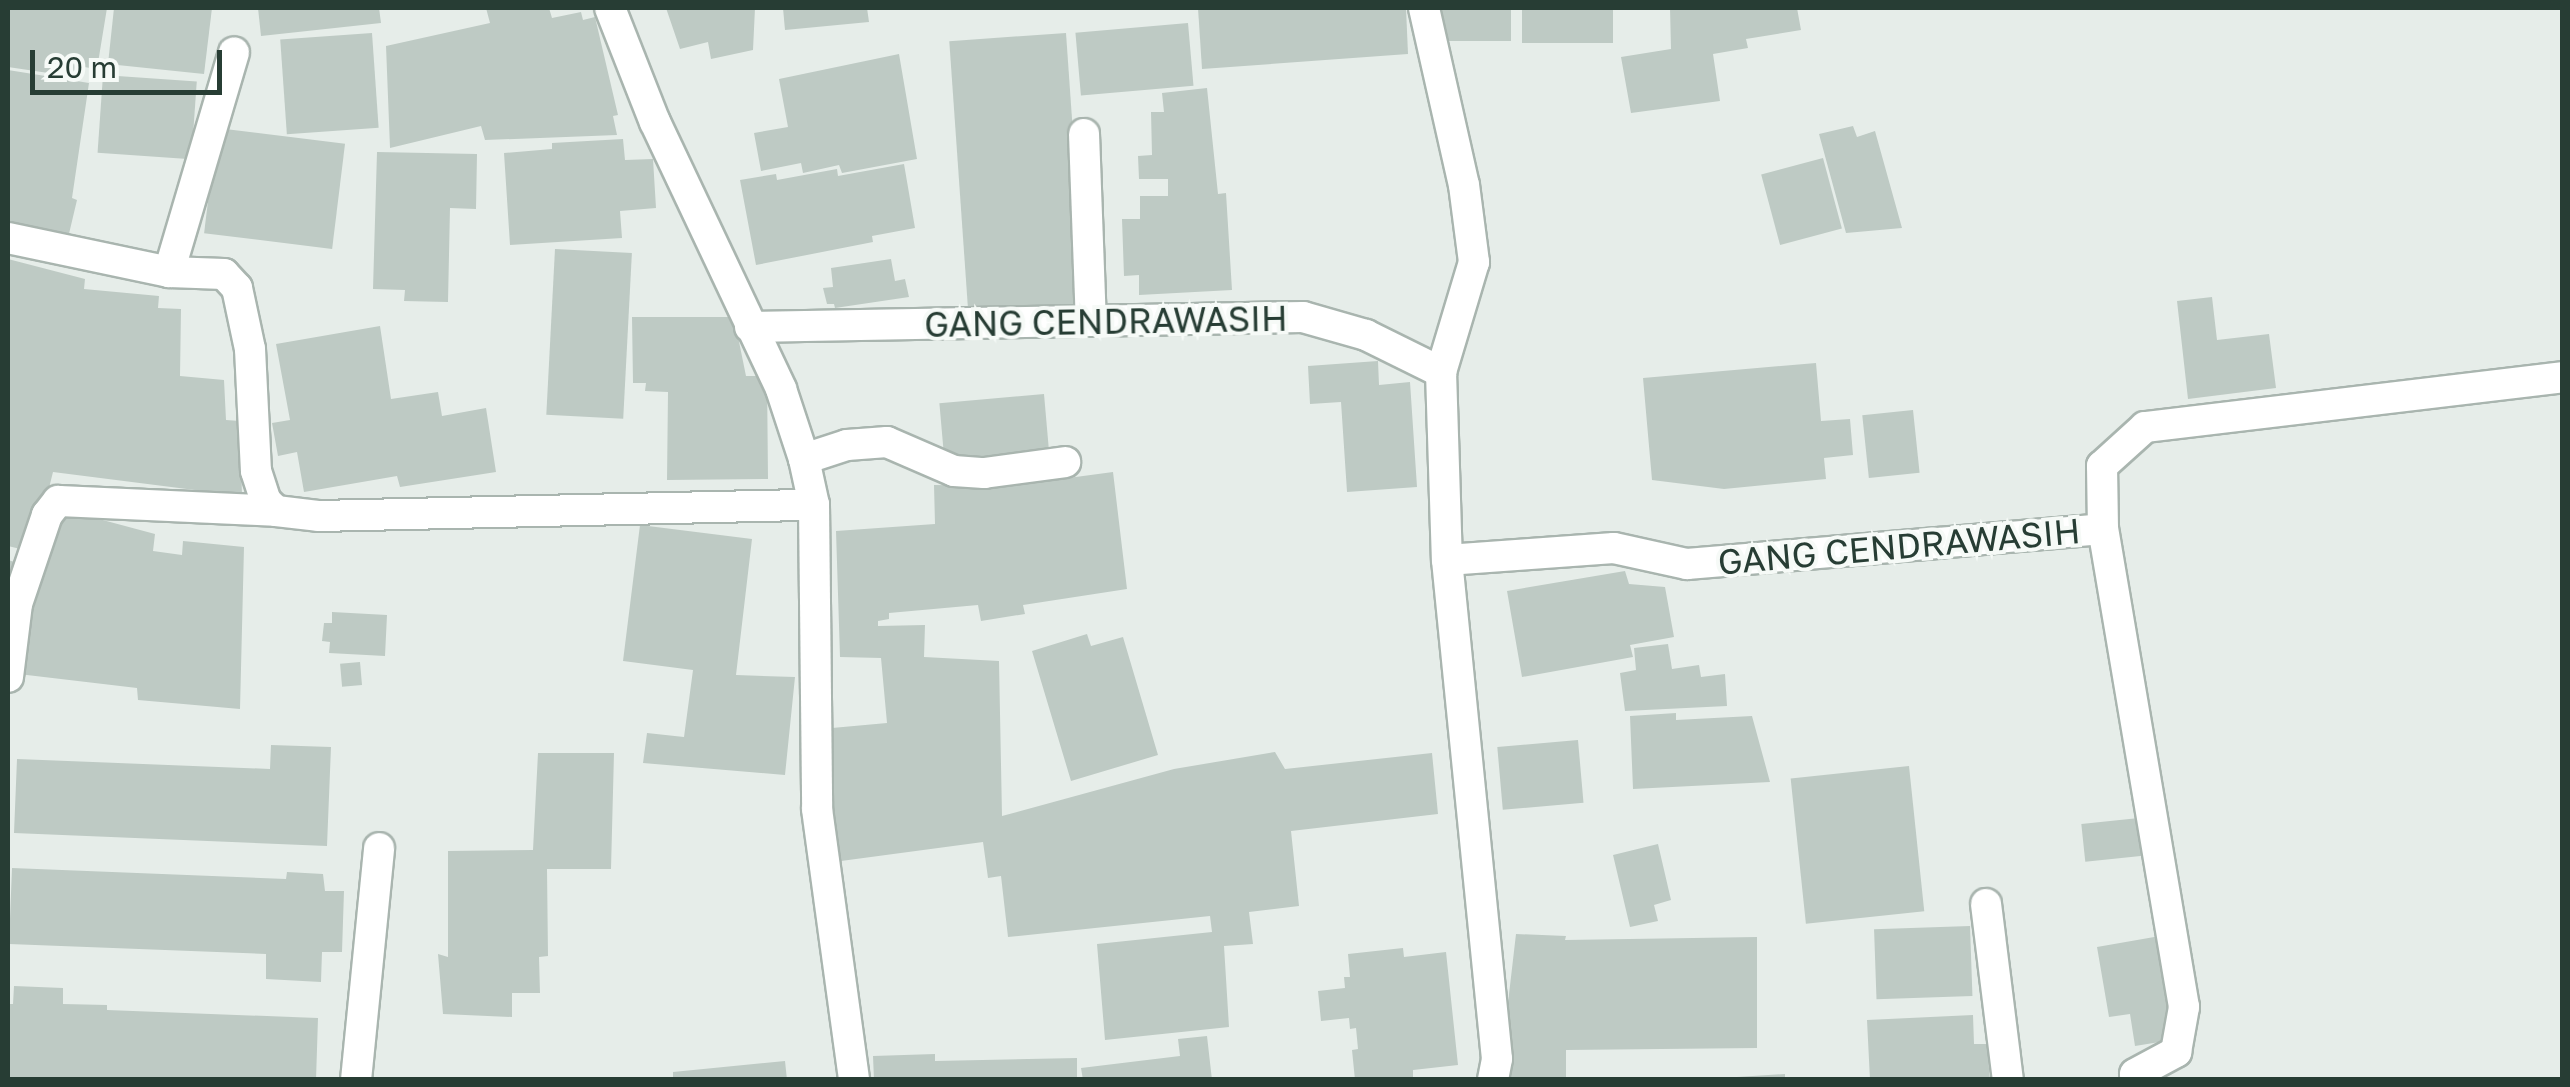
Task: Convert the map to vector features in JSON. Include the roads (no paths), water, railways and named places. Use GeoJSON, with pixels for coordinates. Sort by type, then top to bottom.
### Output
{"type":"FeatureCollection","features":[{"type":"Feature","properties":{"kind":"street"},"geometry":{"type":"LineString","coordinates":[[610,8],[655,122],[781,390],[804,459],[814,505],[817,809],[854,1080]]}},
{"type":"Feature","properties":{"kind":"street"},"geometry":{"type":"LineString","coordinates":[[1424,8],[1464,185],[1474,262],[1442,372],[1447,560],[1496,1060],[1493,1080]]}},
{"type":"Feature","properties":{"kind":"street"},"geometry":{"type":"LineString","coordinates":[[170,272],[234,52]]}},
{"type":"Feature","properties":{"kind":"street"},"geometry":{"type":"LineString","coordinates":[[1084,134],[1090,321]]}},
{"type":"Feature","properties":{"kind":"street"},"geometry":{"type":"LineString","coordinates":[[8,238],[170,272],[224,274],[237,288],[250,349],[256,470],[266,501],[276,511]]}},
{"type":"Feature","properties":{"kind":"street","name":"GANG CENDRAWASIH"},"geometry":{"type":"LineString","coordinates":[[750,327],[1303,316],[1366,335],[1442,372]]}},
{"type":"Feature","properties":{"kind":"street"},"geometry":{"type":"LineString","coordinates":[[2137,1080],[2135,1074],[2176,1052],[2184,1006],[2103,529],[2102,466],[2145,426],[2562,377]]}},
{"type":"Feature","properties":{"kind":"street"},"geometry":{"type":"LineString","coordinates":[[804,459],[846,445],[887,442],[954,471],[984,473],[1065,462]]}},
{"type":"Feature","properties":{"kind":"street"},"geometry":{"type":"LineString","coordinates":[[8,677],[17,604],[47,515],[58,501],[318,516],[814,505]]}},
{"type":"Feature","properties":{"kind":"street","name":"GANG CENDRAWASIH"},"geometry":{"type":"LineString","coordinates":[[1447,560],[1614,548],[1687,564],[2103,529]]}},
{"type":"Feature","properties":{"kind":"street"},"geometry":{"type":"LineString","coordinates":[[356,1080],[379,848]]}},
{"type":"Feature","properties":{"kind":"street"},"geometry":{"type":"LineString","coordinates":[[1986,904],[2008,1080]]}}]}
